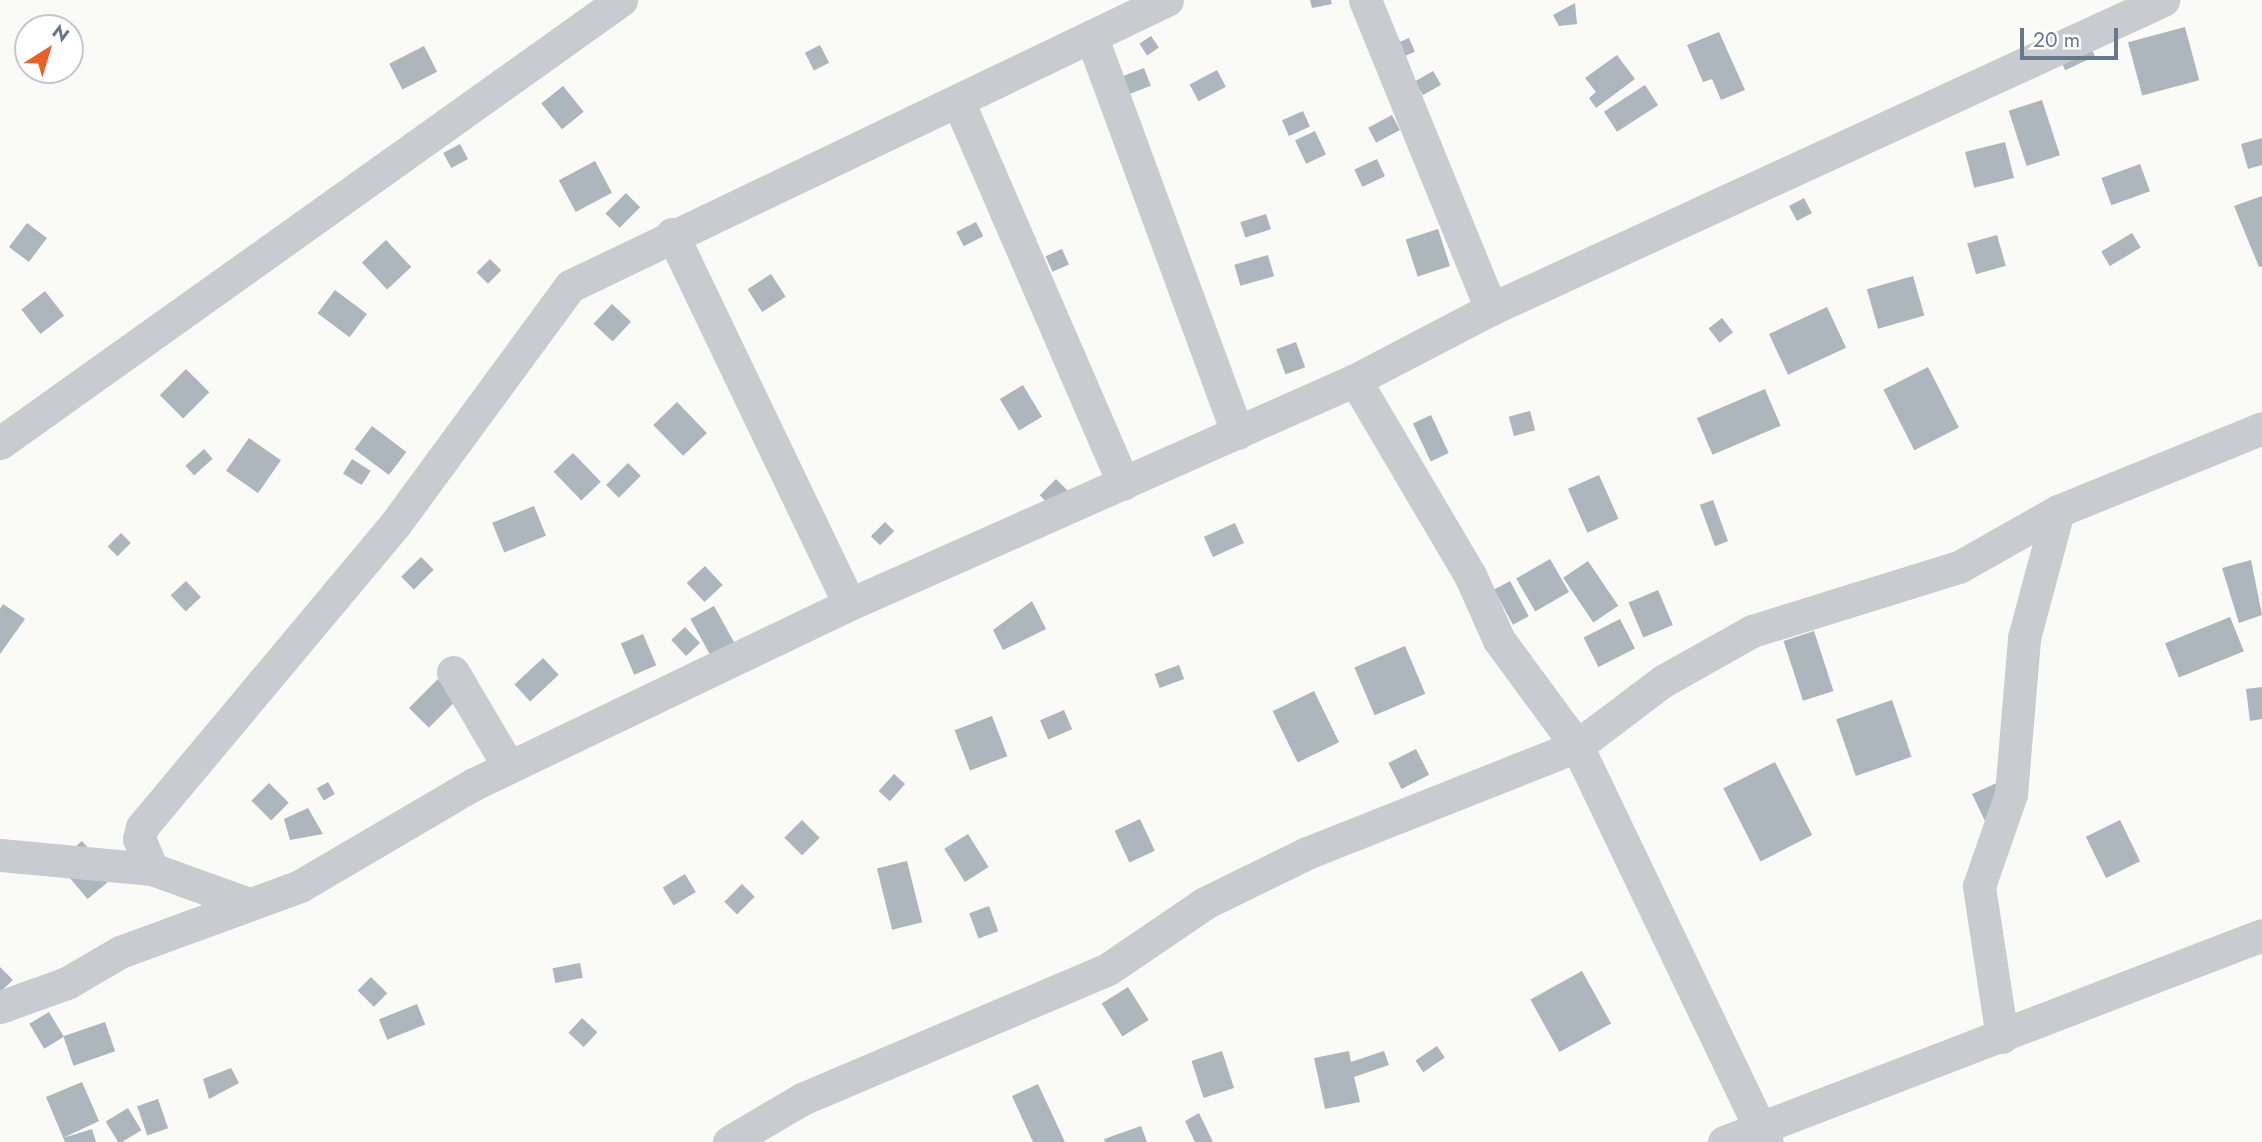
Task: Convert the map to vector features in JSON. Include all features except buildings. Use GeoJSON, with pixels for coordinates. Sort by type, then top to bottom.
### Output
{"type":"FeatureCollection","features":[{"type":"Feature","properties":{"kind":"street"},"geometry":{"type":"LineString","coordinates":[[0,443],[621,0]]}},
{"type":"Feature","properties":{"kind":"street"},"geometry":{"type":"LineString","coordinates":[[152,869],[139,839],[142,827],[396,523],[548,311],[580,280],[1167,0]]}},
{"type":"Feature","properties":{"kind":"street"},"geometry":{"type":"LineString","coordinates":[[1365,0],[1491,309]]}},
{"type":"Feature","properties":{"kind":"street"},"geometry":{"type":"LineString","coordinates":[[0,1007],[246,903],[339,867],[509,767],[849,604],[1355,380],[1491,309],[2163,0]]}},
{"type":"Feature","properties":{"kind":"street"},"geometry":{"type":"LineString","coordinates":[[1092,38],[1237,433]]}},
{"type":"Feature","properties":{"kind":"street"},"geometry":{"type":"LineString","coordinates":[[958,101],[1124,484]]}},
{"type":"Feature","properties":{"kind":"street"},"geometry":{"type":"LineString","coordinates":[[672,234],[849,604]]}},
{"type":"Feature","properties":{"kind":"street"},"geometry":{"type":"LineString","coordinates":[[1355,380],[1470,575],[1499,640],[1577,746],[1763,1134]]}},
{"type":"Feature","properties":{"kind":"street"},"geometry":{"type":"LineString","coordinates":[[729,1142],[802,1099],[1108,969],[1205,903],[1307,853],[1577,746],[1662,681],[1752,631],[1959,567],[2058,512],[2262,428]]}},
{"type":"Feature","properties":{"kind":"street"},"geometry":{"type":"LineString","coordinates":[[2002,1037],[1979,886],[2011,794],[2024,638],[2058,512]]}},
{"type":"Feature","properties":{"kind":"street"},"geometry":{"type":"LineString","coordinates":[[453,672],[509,767]]}},
{"type":"Feature","properties":{"kind":"street"},"geometry":{"type":"LineString","coordinates":[[0,855],[152,869],[246,903]]}},
{"type":"Feature","properties":{"kind":"street"},"geometry":{"type":"LineString","coordinates":[[1724,1142],[1763,1134],[2262,935]]}}]}
